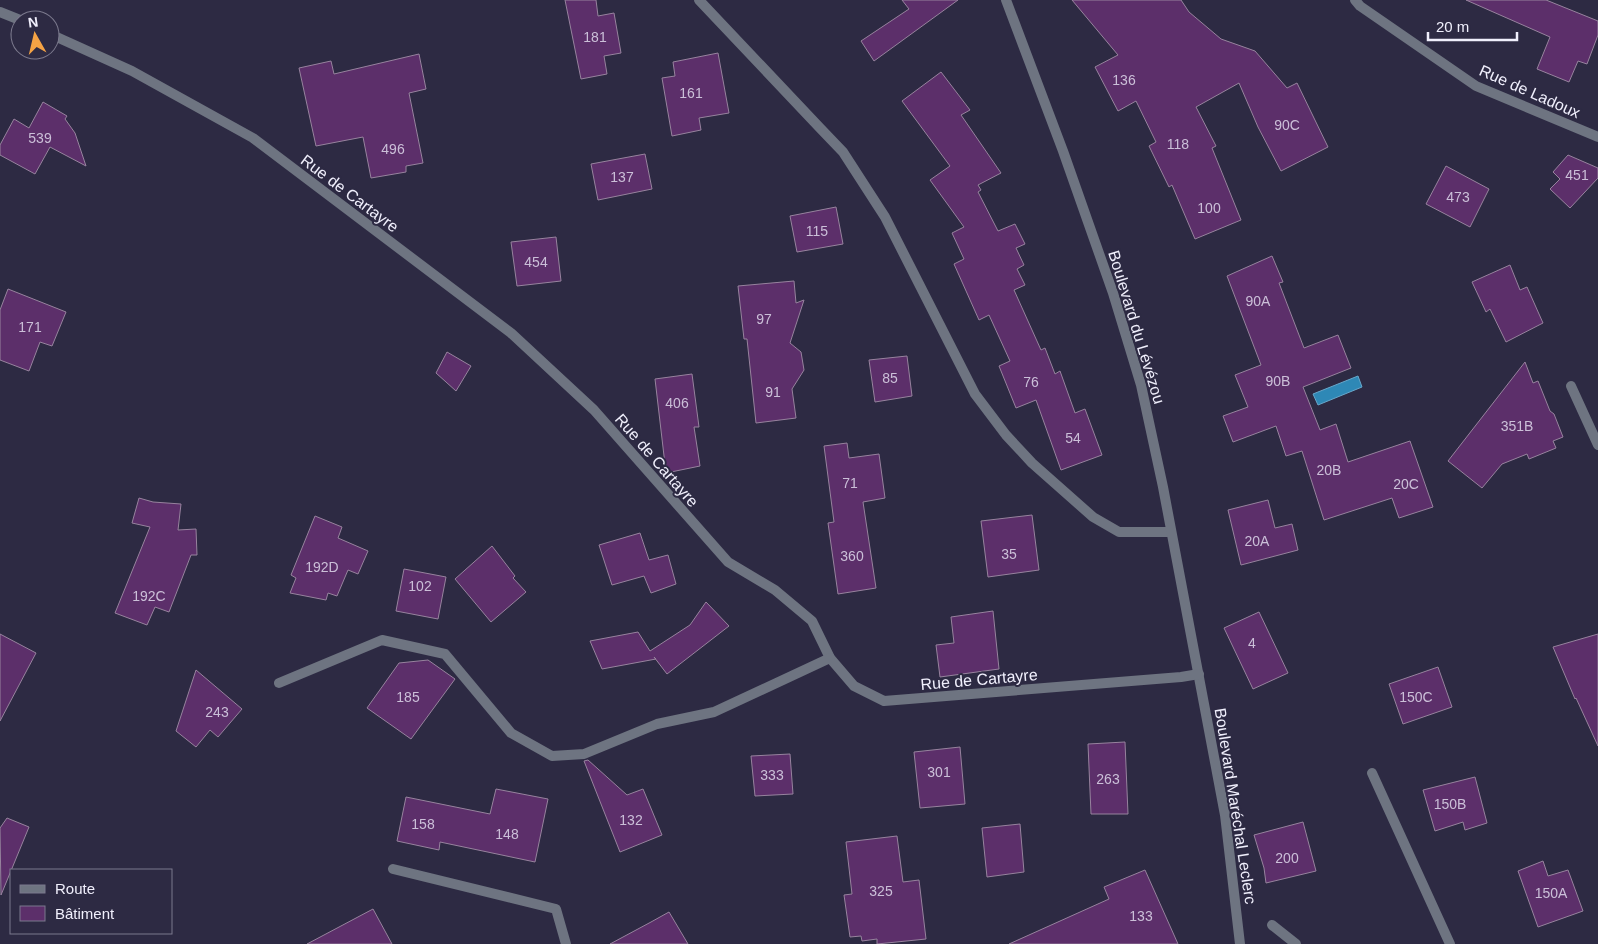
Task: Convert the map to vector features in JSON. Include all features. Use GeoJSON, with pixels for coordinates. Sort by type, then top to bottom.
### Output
{"type":"FeatureCollection","features":[{"type":"Feature","properties":{"kind":"street"},"geometry":{"type":"LineString","coordinates":[[699,0],[843,152],[885,217],[975,394],[1006,435],[1032,463],[1093,518],[1119,532],[1171,532]]}},
{"type":"Feature","properties":{"kind":"street","name":"Boulevard du Lévézou"},"geometry":{"type":"LineString","coordinates":[[1006,0],[1113,293],[1141,385],[1199,674]]}},
{"type":"Feature","properties":{"kind":"street","name":"Rue de Ladoux"},"geometry":{"type":"LineString","coordinates":[[1359,2],[1476,86],[1598,137]]}},
{"type":"Feature","properties":{"kind":"street","name":"Rue de Cartayre"},"geometry":{"type":"LineString","coordinates":[[60,39],[132,71],[253,138],[511,333],[594,410],[728,562],[775,590],[812,621],[830,658],[854,686],[884,701],[1199,674]]}},
{"type":"Feature","properties":{"kind":"street"},"geometry":{"type":"LineString","coordinates":[[1571,386],[1598,445]]}},
{"type":"Feature","properties":{"kind":"street"},"geometry":{"type":"LineString","coordinates":[[279,683],[382,640],[445,654],[511,733],[552,756],[584,754],[657,724],[714,712],[830,658]]}},
{"type":"Feature","properties":{"kind":"street","name":"Boulevard Maréchal Leclerc"},"geometry":{"type":"LineString","coordinates":[[1199,674],[1225,815],[1240,944]]}},
{"type":"Feature","properties":{"kind":"street"},"geometry":{"type":"LineString","coordinates":[[1372,772],[1450,944]]}},
{"type":"Feature","properties":{"kind":"street"},"geometry":{"type":"LineString","coordinates":[[393,869],[556,909],[566,944]]}},
{"type":"Feature","properties":{"kind":"street"},"geometry":{"type":"LineString","coordinates":[[1272,925],[1296,944]]}},
{"type":"Feature","properties":{"kind":"water"},"geometry":{"type":"Polygon","coordinates":[[[1358,376],[1362,387],[1318,405],[1313,394],[1358,376]]]}},
{"type":"Feature","properties":{"kind":"building"},"geometry":{"type":"Polygon","coordinates":[[[565,0],[596,0],[598,16],[614,13],[621,53],[604,56],[607,74],[581,79],[565,0]]]}},
{"type":"Feature","properties":{"kind":"building"},"geometry":{"type":"Polygon","coordinates":[[[902,0],[958,0],[874,61],[861,41],[909,9],[902,0]]]}},
{"type":"Feature","properties":{"kind":"building"},"geometry":{"type":"Polygon","coordinates":[[[1072,0],[1181,0],[1189,12],[1221,39],[1255,51],[1287,88],[1297,83],[1328,147],[1281,171],[1258,127],[1239,83],[1196,107],[1216,146],[1212,148],[1241,220],[1195,239],[1172,185],[1169,187],[1149,146],[1156,142],[1136,101],[1118,111],[1095,67],[1118,55],[1072,0]]]}},
{"type":"Feature","properties":{"kind":"building"},"geometry":{"type":"Polygon","coordinates":[[[1466,0],[1546,0],[1598,21],[1598,35],[1587,64],[1578,61],[1569,82],[1537,69],[1550,37],[1466,0]]]}},
{"type":"Feature","properties":{"kind":"building"},"geometry":{"type":"Polygon","coordinates":[[[718,53],[729,113],[699,118],[701,130],[672,136],[662,78],[675,76],[673,62],[718,53]]]}},
{"type":"Feature","properties":{"kind":"building"},"geometry":{"type":"Polygon","coordinates":[[[419,54],[426,89],[409,93],[423,163],[406,166],[406,172],[371,178],[363,137],[316,146],[299,68],[331,61],[334,74],[419,54]]]}},
{"type":"Feature","properties":{"kind":"building"},"geometry":{"type":"Polygon","coordinates":[[[941,72],[970,110],[961,115],[1001,173],[978,185],[981,190],[978,192],[998,231],[1015,224],[1025,244],[1016,248],[1024,265],[1017,269],[1025,285],[1014,290],[1041,350],[1045,348],[1055,374],[1060,371],[1075,413],[1085,409],[1102,455],[1061,470],[1036,400],[1016,408],[999,366],[1010,361],[989,315],[979,320],[954,264],[964,259],[952,233],[964,227],[930,180],[950,166],[902,101],[941,72]]]}},
{"type":"Feature","properties":{"kind":"building"},"geometry":{"type":"Polygon","coordinates":[[[43,102],[67,116],[65,119],[75,133],[86,166],[50,147],[35,174],[0,155],[0,145],[14,119],[29,128],[43,102]]]}},
{"type":"Feature","properties":{"kind":"building"},"geometry":{"type":"Polygon","coordinates":[[[645,154],[652,189],[598,200],[591,164],[645,154]]]}},
{"type":"Feature","properties":{"kind":"building"},"geometry":{"type":"Polygon","coordinates":[[[1568,155],[1598,168],[1598,178],[1570,208],[1550,189],[1560,179],[1553,172],[1568,155]]]}},
{"type":"Feature","properties":{"kind":"building"},"geometry":{"type":"Polygon","coordinates":[[[1446,166],[1489,189],[1470,227],[1426,204],[1446,166]]]}},
{"type":"Feature","properties":{"kind":"building"},"geometry":{"type":"Polygon","coordinates":[[[836,207],[843,244],[797,252],[790,216],[836,207]]]}},
{"type":"Feature","properties":{"kind":"building"},"geometry":{"type":"Polygon","coordinates":[[[556,237],[561,281],[517,286],[511,242],[556,237]]]}},
{"type":"Feature","properties":{"kind":"building"},"geometry":{"type":"Polygon","coordinates":[[[1272,256],[1283,282],[1279,283],[1304,348],[1338,335],[1351,368],[1303,387],[1320,430],[1336,424],[1348,462],[1410,441],[1433,507],[1399,518],[1392,498],[1324,520],[1302,451],[1286,456],[1276,426],[1233,442],[1223,416],[1248,407],[1235,375],[1261,365],[1227,276],[1272,256]]]}},
{"type":"Feature","properties":{"kind":"building"},"geometry":{"type":"Polygon","coordinates":[[[1510,265],[1520,290],[1527,287],[1543,323],[1506,342],[1490,309],[1486,312],[1472,282],[1510,265]]]}},
{"type":"Feature","properties":{"kind":"building"},"geometry":{"type":"Polygon","coordinates":[[[794,281],[796,303],[804,300],[790,343],[801,352],[804,370],[792,389],[796,418],[756,423],[747,339],[744,339],[738,286],[794,281]]]}},
{"type":"Feature","properties":{"kind":"building"},"geometry":{"type":"Polygon","coordinates":[[[8,289],[66,312],[52,346],[40,342],[29,371],[0,360],[0,310],[8,289]]]}},
{"type":"Feature","properties":{"kind":"building"},"geometry":{"type":"Polygon","coordinates":[[[447,352],[471,366],[456,391],[436,373],[447,352]]]}},
{"type":"Feature","properties":{"kind":"building"},"geometry":{"type":"Polygon","coordinates":[[[907,356],[912,396],[875,402],[869,360],[907,356]]]}},
{"type":"Feature","properties":{"kind":"building"},"geometry":{"type":"Polygon","coordinates":[[[1525,362],[1533,383],[1538,381],[1563,437],[1553,441],[1556,448],[1529,459],[1527,454],[1502,464],[1482,488],[1448,461],[1525,362]]]}},
{"type":"Feature","properties":{"kind":"building"},"geometry":{"type":"Polygon","coordinates":[[[692,374],[699,427],[694,427],[700,466],[666,473],[655,379],[692,374]]]}},
{"type":"Feature","properties":{"kind":"building"},"geometry":{"type":"Polygon","coordinates":[[[847,443],[849,458],[879,454],[885,498],[863,502],[876,588],[838,594],[828,523],[834,522],[824,446],[847,443]]]}},
{"type":"Feature","properties":{"kind":"building"},"geometry":{"type":"Polygon","coordinates":[[[139,498],[153,502],[181,504],[178,530],[196,529],[197,555],[191,555],[169,612],[155,607],[147,625],[115,613],[150,527],[132,523],[139,498]]]}},
{"type":"Feature","properties":{"kind":"building"},"geometry":{"type":"Polygon","coordinates":[[[1268,500],[1275,528],[1292,524],[1298,550],[1241,565],[1228,510],[1268,500]]]}},
{"type":"Feature","properties":{"kind":"building"},"geometry":{"type":"Polygon","coordinates":[[[1032,515],[1039,570],[988,577],[981,521],[1032,515]]]}},
{"type":"Feature","properties":{"kind":"building"},"geometry":{"type":"Polygon","coordinates":[[[315,516],[342,527],[338,538],[368,551],[358,574],[348,570],[337,596],[328,593],[326,600],[290,593],[296,578],[291,575],[315,516]]]}},
{"type":"Feature","properties":{"kind":"building"},"geometry":{"type":"Polygon","coordinates":[[[640,533],[649,560],[668,555],[676,584],[651,593],[644,576],[612,585],[599,545],[640,533]]]}},
{"type":"Feature","properties":{"kind":"building"},"geometry":{"type":"Polygon","coordinates":[[[492,546],[515,576],[513,578],[526,592],[491,622],[455,579],[492,546]]]}},
{"type":"Feature","properties":{"kind":"building"},"geometry":{"type":"Polygon","coordinates":[[[404,569],[446,577],[438,619],[396,611],[404,569]]]}},
{"type":"Feature","properties":{"kind":"building"},"geometry":{"type":"Polygon","coordinates":[[[706,602],[729,626],[667,674],[656,659],[602,669],[590,641],[638,632],[650,651],[690,625],[706,602]]]}},
{"type":"Feature","properties":{"kind":"building"},"geometry":{"type":"Polygon","coordinates":[[[993,611],[999,669],[940,677],[936,645],[954,643],[951,617],[993,611]]]}},
{"type":"Feature","properties":{"kind":"building"},"geometry":{"type":"Polygon","coordinates":[[[1259,612],[1288,673],[1253,689],[1224,628],[1259,612]]]}},
{"type":"Feature","properties":{"kind":"building"},"geometry":{"type":"Polygon","coordinates":[[[0,634],[36,653],[0,721],[0,634]]]}},
{"type":"Feature","properties":{"kind":"building"},"geometry":{"type":"Polygon","coordinates":[[[1598,634],[1598,746],[1553,647],[1598,634]]]}},
{"type":"Feature","properties":{"kind":"building"},"geometry":{"type":"Polygon","coordinates":[[[428,660],[455,679],[411,739],[367,708],[399,663],[428,660]]]}},
{"type":"Feature","properties":{"kind":"building"},"geometry":{"type":"Polygon","coordinates":[[[1438,667],[1452,707],[1403,724],[1389,684],[1438,667]]]}},
{"type":"Feature","properties":{"kind":"building"},"geometry":{"type":"Polygon","coordinates":[[[196,670],[242,709],[218,737],[210,730],[196,747],[176,731],[196,670]]]}},
{"type":"Feature","properties":{"kind":"building"},"geometry":{"type":"Polygon","coordinates":[[[1125,742],[1128,814],[1091,814],[1088,744],[1125,742]]]}},
{"type":"Feature","properties":{"kind":"building"},"geometry":{"type":"Polygon","coordinates":[[[960,747],[965,804],[920,808],[914,752],[960,747]]]}},
{"type":"Feature","properties":{"kind":"building"},"geometry":{"type":"Polygon","coordinates":[[[790,754],[793,794],[755,796],[751,756],[790,754]]]}},
{"type":"Feature","properties":{"kind":"building"},"geometry":{"type":"Polygon","coordinates":[[[588,760],[627,795],[643,789],[662,835],[620,852],[584,761],[588,760]]]}},
{"type":"Feature","properties":{"kind":"building"},"geometry":{"type":"Polygon","coordinates":[[[1475,777],[1487,823],[1465,830],[1463,822],[1435,831],[1423,790],[1475,777]]]}},
{"type":"Feature","properties":{"kind":"building"},"geometry":{"type":"Polygon","coordinates":[[[496,789],[548,799],[535,862],[440,842],[439,850],[397,841],[406,797],[490,814],[496,789]]]}},
{"type":"Feature","properties":{"kind":"building"},"geometry":{"type":"Polygon","coordinates":[[[7,818],[29,827],[12,869],[10,869],[1,895],[0,828],[7,818]]]}},
{"type":"Feature","properties":{"kind":"building"},"geometry":{"type":"Polygon","coordinates":[[[1303,822],[1316,871],[1266,883],[1264,868],[1254,835],[1303,822]]]}},
{"type":"Feature","properties":{"kind":"building"},"geometry":{"type":"Polygon","coordinates":[[[1020,824],[1024,872],[987,877],[982,828],[1020,824]]]}},
{"type":"Feature","properties":{"kind":"building"},"geometry":{"type":"Polygon","coordinates":[[[897,836],[903,882],[919,880],[926,939],[877,944],[877,939],[862,941],[861,936],[850,937],[844,895],[852,894],[846,842],[897,836]]]}},
{"type":"Feature","properties":{"kind":"building"},"geometry":{"type":"Polygon","coordinates":[[[1543,861],[1548,876],[1568,870],[1583,911],[1538,927],[1518,871],[1543,861]]]}},
{"type":"Feature","properties":{"kind":"building"},"geometry":{"type":"Polygon","coordinates":[[[1145,870],[1178,944],[1009,944],[1109,899],[1104,887],[1145,870]]]}},
{"type":"Feature","properties":{"kind":"building"},"geometry":{"type":"Polygon","coordinates":[[[373,909],[392,944],[307,944],[373,909]]]}},
{"type":"Feature","properties":{"kind":"building"},"geometry":{"type":"Polygon","coordinates":[[[669,912],[688,944],[610,944],[651,922],[669,912]]]}}]}
